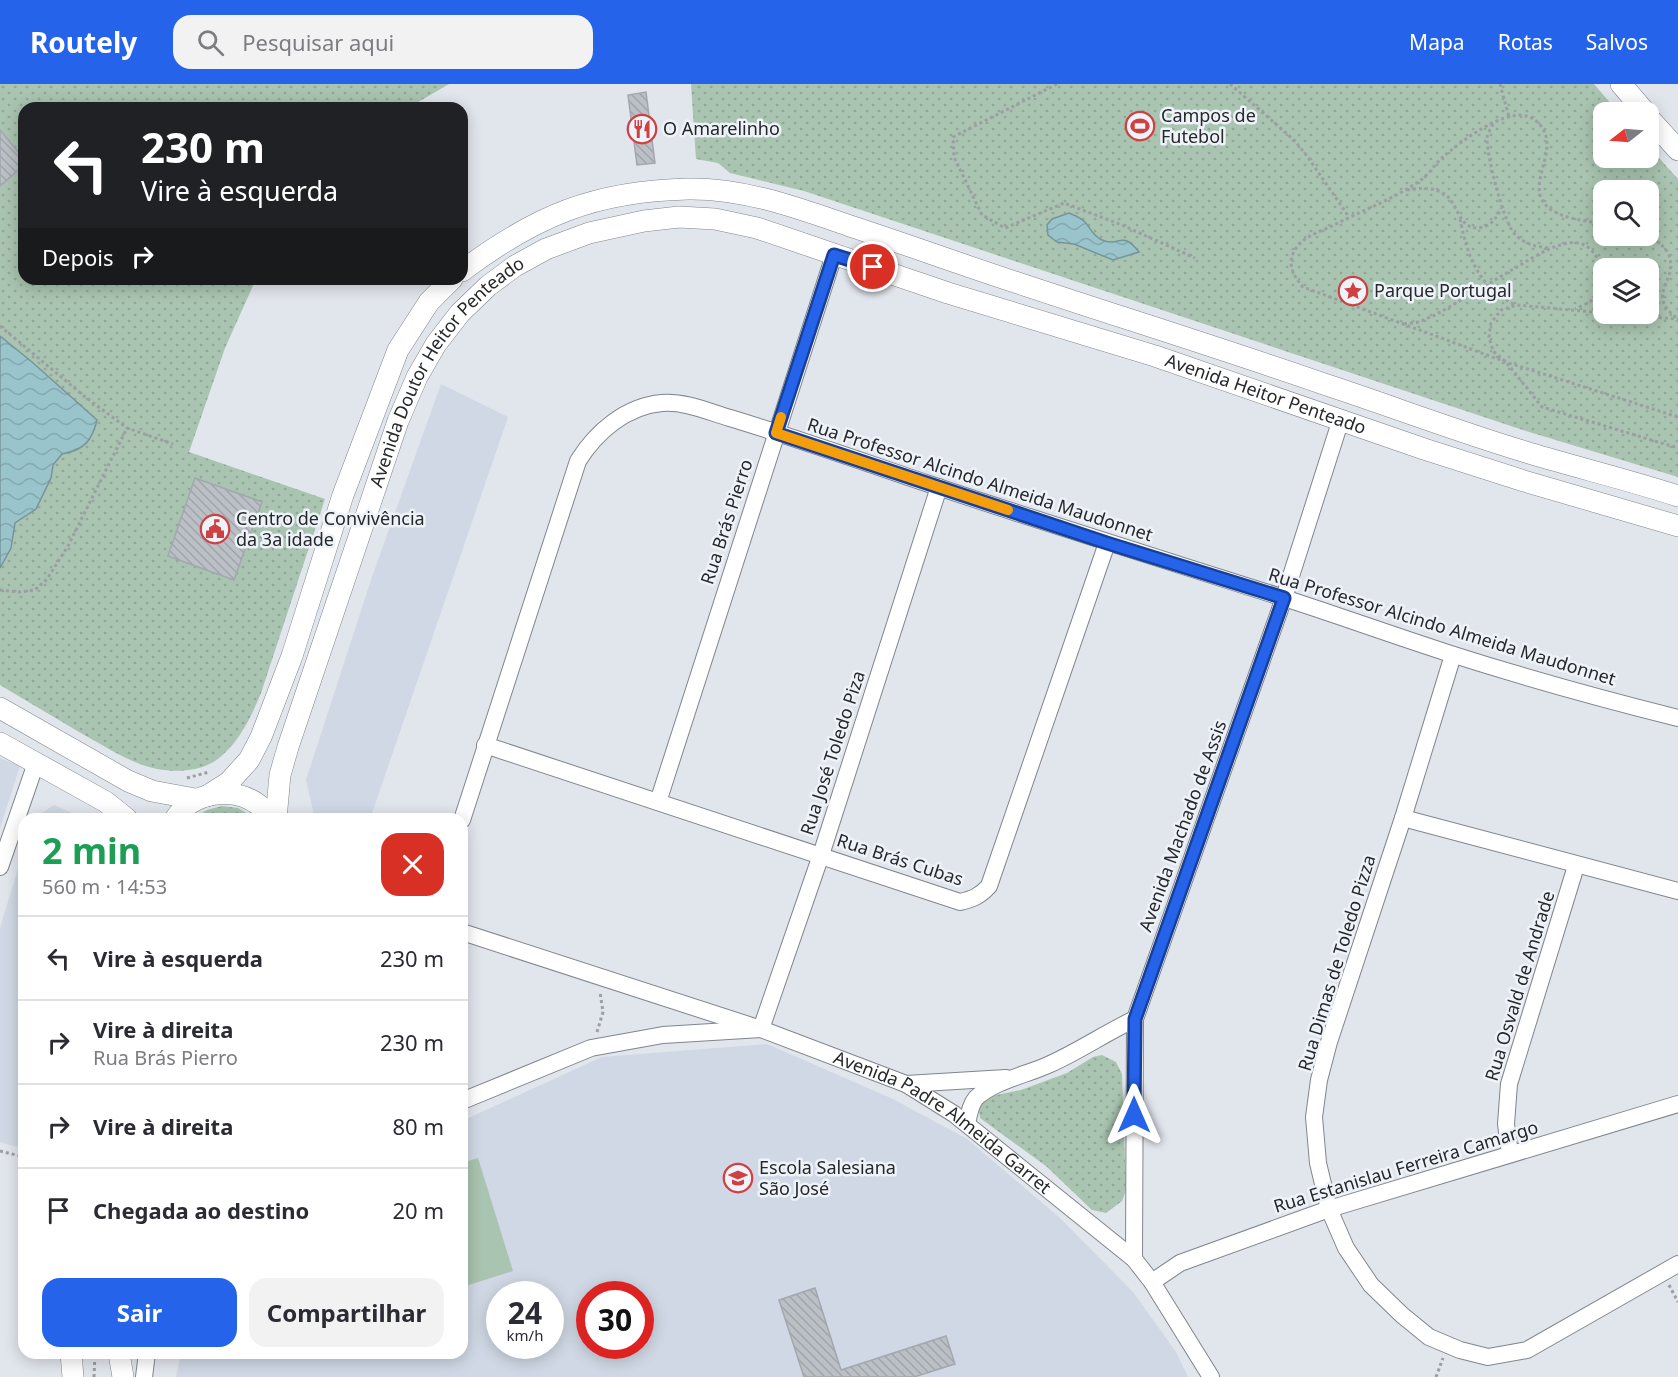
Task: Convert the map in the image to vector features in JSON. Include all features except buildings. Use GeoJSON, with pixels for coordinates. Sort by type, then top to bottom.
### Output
{"type":"FeatureCollection","features":[{"type":"Feature","properties":{"kind":"main road"},"geometry":{"type":"LineString","coordinates":[[1621,84],[1636,102]]}},
{"type":"Feature","properties":{"kind":"main road"},"geometry":{"type":"LineString","coordinates":[[1659,129],[1678,150]]}},
{"type":"Feature","properties":{"kind":"main road","name":"Avenida Doutor Heitor Penteado"},"geometry":{"type":"LineString","coordinates":[[468,267],[508,237],[544,219],[585,204],[631,193],[688,189],[725,191],[759,197],[803,210],[1091,306]]}},
{"type":"Feature","properties":{"kind":"main road","name":"Avenida Doutor Heitor Penteado"},"geometry":{"type":"LineString","coordinates":[[275,813],[280,775],[288,747],[399,421],[421,369],[436,344],[460,313],[488,286],[516,266],[546,249],[589,233],[644,221],[679,217],[715,219],[757,228],[856,262]]}},
{"type":"Feature","properties":{"kind":"main road","name":"Avenida Heitor Penteado"},"geometry":{"type":"LineString","coordinates":[[856,262],[1155,357],[1513,478],[1678,526]]}},
{"type":"Feature","properties":{"kind":"main road","name":"Avenida Doutor Heitor Penteado"},"geometry":{"type":"LineString","coordinates":[[182,813],[201,797],[229,782],[249,760],[261,737],[292,656],[343,495],[398,350],[429,302],[446,285]]}},
{"type":"Feature","properties":{"kind":"main road","name":"Avenida Heitor Penteado"},"geometry":{"type":"LineString","coordinates":[[1091,306],[1529,453],[1678,496]]}},
{"type":"Feature","properties":{"kind":"main road"},"geometry":{"type":"LineString","coordinates":[[0,708],[128,781],[152,791],[201,797],[227,793],[244,797],[259,805],[268,813]]}},
{"type":"Feature","properties":{"kind":"main road"},"geometry":{"type":"LineString","coordinates":[[0,743],[106,802],[120,813]]}},
{"type":"Feature","properties":{"kind":"main road"},"geometry":{"type":"LineString","coordinates":[[72,1359],[73,1377]]}},
{"type":"Feature","properties":{"kind":"main road"},"geometry":{"type":"LineString","coordinates":[[120,1359],[123,1377]]}},
{"type":"Feature","properties":{"kind":"street","name":"Rua Brás Pierro"},"geometry":{"type":"LineString","coordinates":[[657,802],[834,255]]}},
{"type":"Feature","properties":{"kind":"street","name":"Rua Professor Alcindo Almeida Maudonnet"},"geometry":{"type":"LineString","coordinates":[[464,813],[578,461],[588,445],[602,431],[623,416],[663,403],[684,404],[776,433],[1453,655],[1678,718]]}},
{"type":"Feature","properties":{"kind":"street","name":"Avenida Machado de Assis"},"geometry":{"type":"LineString","coordinates":[[1134,1259],[1135,1019],[1284,598],[1341,419]]}},
{"type":"Feature","properties":{"kind":"street","name":"Rua José Toledo Piza"},"geometry":{"type":"LineString","coordinates":[[761,1029],[821,855],[939,487]]}},
{"type":"Feature","properties":{"kind":"street","name":"Rua Brás Cubas"},"geometry":{"type":"LineString","coordinates":[[485,745],[960,902],[972,899],[982,894],[989,886],[1107,543]]}},
{"type":"Feature","properties":{"kind":"street","name":"Rua Dimas de Toledo Pizza"},"geometry":{"type":"LineString","coordinates":[[1453,655],[1403,818],[1329,1042],[1319,1080],[1314,1117],[1318,1163],[1329,1209],[1346,1248],[1371,1285],[1402,1315],[1429,1337],[1460,1350],[1488,1357],[1527,1350],[1678,1264]]}},
{"type":"Feature","properties":{"kind":"street"},"geometry":{"type":"LineString","coordinates":[[19,813],[36,763]]}},
{"type":"Feature","properties":{"kind":"street"},"geometry":{"type":"LineString","coordinates":[[0,867],[18,815]]}},
{"type":"Feature","properties":{"kind":"street"},"geometry":{"type":"LineString","coordinates":[[1403,818],[1576,866],[1678,891]]}},
{"type":"Feature","properties":{"kind":"street","name":"Rua Osvald de Andrade"},"geometry":{"type":"LineString","coordinates":[[1510,1154],[1506,1124],[1509,1084],[1576,866]]}},
{"type":"Feature","properties":{"kind":"street","name":"Avenida Padre Almeida Garret"},"geometry":{"type":"LineString","coordinates":[[468,934],[761,1029],[906,1084],[967,1124],[1134,1259],[1152,1282],[1211,1377]]}},
{"type":"Feature","properties":{"kind":"street"},"geometry":{"type":"LineString","coordinates":[[967,1124],[975,1100],[1013,1078],[1046,1066],[1135,1019]]}},
{"type":"Feature","properties":{"kind":"street"},"geometry":{"type":"LineString","coordinates":[[468,1099],[591,1048],[663,1035],[761,1029]]}},
{"type":"Feature","properties":{"kind":"street"},"geometry":{"type":"LineString","coordinates":[[906,1084],[1013,1078]]}},
{"type":"Feature","properties":{"kind":"street","name":"Rua Estanislau Ferreira Camargo"},"geometry":{"type":"LineString","coordinates":[[1152,1282],[1180,1263],[1329,1209],[1678,1104]]}},
{"type":"Feature","properties":{"kind":"street"},"geometry":{"type":"LineString","coordinates":[[144,1377],[146,1359]]}},
{"type":"Feature","properties":{"kind":"path"},"geometry":{"type":"LineString","coordinates":[[1057,84],[953,137],[954,157],[982,215],[1005,228],[1064,203],[1122,225],[1195,258]]}},
{"type":"Feature","properties":{"kind":"path"},"geometry":{"type":"LineString","coordinates":[[1230,84],[1294,140],[1349,217]]}},
{"type":"Feature","properties":{"kind":"path"},"geometry":{"type":"LineString","coordinates":[[1500,84],[1509,117]]}},
{"type":"Feature","properties":{"kind":"path"},"geometry":{"type":"LineString","coordinates":[[1593,222],[1559,214],[1546,205],[1539,195],[1538,185],[1547,153],[1546,135],[1534,119],[1526,116],[1509,117],[1494,122],[1462,141],[1422,179],[1311,236],[1297,247],[1291,259],[1293,276],[1303,287],[1506,362],[1678,417]]}},
{"type":"Feature","properties":{"kind":"path"},"geometry":{"type":"LineString","coordinates":[[1494,122],[1487,136],[1488,150],[1502,206],[1513,231],[1527,243],[1552,248]]}},
{"type":"Feature","properties":{"kind":"path"},"geometry":{"type":"LineString","coordinates":[[1403,190],[1424,188],[1436,190],[1448,197],[1460,219],[1469,256],[1486,285],[1502,298],[1517,305],[1593,312]]}},
{"type":"Feature","properties":{"kind":"path"},"geometry":{"type":"LineString","coordinates":[[1460,219],[1478,228],[1489,225],[1497,217],[1502,206]]}},
{"type":"Feature","properties":{"kind":"path"},"geometry":{"type":"LineString","coordinates":[[1659,241],[1664,245],[1668,254],[1670,273],[1664,289],[1663,301],[1670,313],[1678,319]]}},
{"type":"Feature","properties":{"kind":"path"},"geometry":{"type":"LineString","coordinates":[[1404,324],[1419,322],[1435,315],[1552,248],[1570,243],[1586,246],[1598,257],[1603,274],[1601,287],[1593,300],[1573,310]]}},
{"type":"Feature","properties":{"kind":"path"},"geometry":{"type":"LineString","coordinates":[[1517,305],[1501,310],[1491,323],[1488,337],[1494,351],[1506,362],[1542,407],[1678,448]]}},
{"type":"Feature","properties":{"kind":"path"},"geometry":{"type":"LineString","coordinates":[[1659,318],[1678,319]]}},
{"type":"Feature","properties":{"kind":"path"},"geometry":{"type":"LineString","coordinates":[[0,326],[84,396],[127,428],[173,444]]}},
{"type":"Feature","properties":{"kind":"path"},"geometry":{"type":"LineString","coordinates":[[0,590],[19,592],[35,590],[46,579],[68,546],[127,428]]}},
{"type":"Feature","properties":{"kind":"path"},"geometry":{"type":"LineString","coordinates":[[185,778],[211,771]]}},
{"type":"Feature","properties":{"kind":"path"},"geometry":{"type":"LineString","coordinates":[[591,1048],[603,1012],[597,975]]}},
{"type":"Feature","properties":{"kind":"path"},"geometry":{"type":"LineString","coordinates":[[0,1151],[18,1156]]}},
{"type":"Feature","properties":{"kind":"path"},"geometry":{"type":"LineString","coordinates":[[94,1359],[94,1377]]}},
{"type":"Feature","properties":{"kind":"shaded area"},"geometry":{"type":"Polygon","coordinates":[[[441,384],[508,417],[372,813],[314,813],[306,780],[372,577],[441,384]]]}},
{"type":"Feature","properties":{"kind":"shaded area"},"geometry":{"type":"Polygon","coordinates":[[[0,758],[20,766],[0,828],[0,758]]]}},
{"type":"Feature","properties":{"kind":"shaded area"},"geometry":{"type":"Polygon","coordinates":[[[54,805],[72,813],[42,813],[54,805]]]}},
{"type":"Feature","properties":{"kind":"shaded area"},"geometry":{"type":"Polygon","coordinates":[[[18,869],[18,1147],[0,1142],[0,928],[18,869]]]}},
{"type":"Feature","properties":{"kind":"shaded area","name":"Escola Salesiana São José"},"geometry":{"type":"Polygon","coordinates":[[[767,1044],[893,1099],[967,1139],[1059,1217],[1133,1292],[1176,1352],[1188,1377],[176,1377],[180,1359],[468,1359],[468,1118],[602,1057],[767,1044]]]}},
{"type":"Feature","properties":{"kind":"green space"},"geometry":{"type":"Polygon","coordinates":[[[0,84],[449,84],[418,102],[18,102],[18,285],[253,285],[225,348],[189,452],[325,499],[261,693],[243,730],[215,761],[198,768],[178,771],[158,769],[132,761],[0,685],[0,84]]]}},
{"type":"Feature","properties":{"kind":"green space","name":"Parque Portugal"},"geometry":{"type":"Polygon","coordinates":[[[691,84],[1594,84],[1609,102],[1593,102],[1593,168],[1659,168],[1659,158],[1678,179],[1678,477],[1526,431],[804,191],[730,173],[718,163],[696,159],[691,84]]]}},
{"type":"Feature","properties":{"kind":"green space"},"geometry":{"type":"Polygon","coordinates":[[[222,806],[238,808],[246,813],[202,813],[222,806]]]}},
{"type":"Feature","properties":{"kind":"green space"},"geometry":{"type":"Polygon","coordinates":[[[1102,1055],[1116,1062],[1122,1074],[1126,1190],[1122,1201],[1106,1213],[1092,1210],[1046,1166],[980,1118],[979,1111],[981,1102],[987,1097],[1021,1090],[1067,1073],[1093,1057],[1102,1055]]]}},
{"type":"Feature","properties":{"kind":"green space"},"geometry":{"type":"Polygon","coordinates":[[[478,1158],[513,1271],[468,1285],[468,1161],[478,1158]]]}},
{"type":"Feature","properties":{"kind":"water"},"geometry":{"type":"Polygon","coordinates":[[[1069,213],[1083,221],[1099,238],[1108,242],[1124,240],[1139,252],[1113,260],[1074,244],[1057,242],[1048,235],[1047,225],[1052,219],[1069,213]]]}},
{"type":"Feature","properties":{"kind":"water"},"geometry":{"type":"Polygon","coordinates":[[[0,336],[97,420],[90,439],[76,450],[62,454],[53,465],[51,478],[36,509],[15,523],[11,548],[0,568],[0,336]]]}},
{"type":"Feature","properties":{"kind":"slow traffic"},"geometry":{"type":"LineString","coordinates":[[781,417],[776,433],[1008,510]]}},
{"type":"Feature","properties":{"kind":"place","name":"Campos de Futebol"},"geometry":{"type":"Point","coordinates":[1140,126]}},
{"type":"Feature","properties":{"kind":"place","name":"O Amarelinho"},"geometry":{"type":"Point","coordinates":[642,129]}},
{"type":"Feature","properties":{"kind":"place","name":"Parque Portugal"},"geometry":{"type":"Point","coordinates":[1353,291]}},
{"type":"Feature","properties":{"kind":"place","name":"Centro de Convivência da 3a idade"},"geometry":{"type":"Point","coordinates":[215,529]}},
{"type":"Feature","properties":{"kind":"place","name":"Escola Salesiana São José"},"geometry":{"type":"Point","coordinates":[738,1178]}},
{"type":"Feature","properties":{"kind":"route"},"geometry":{"type":"LineString","coordinates":[[873,267],[834,255],[776,433],[1107,543],[1284,598],[1135,1019],[1134,1115]]}}]}
